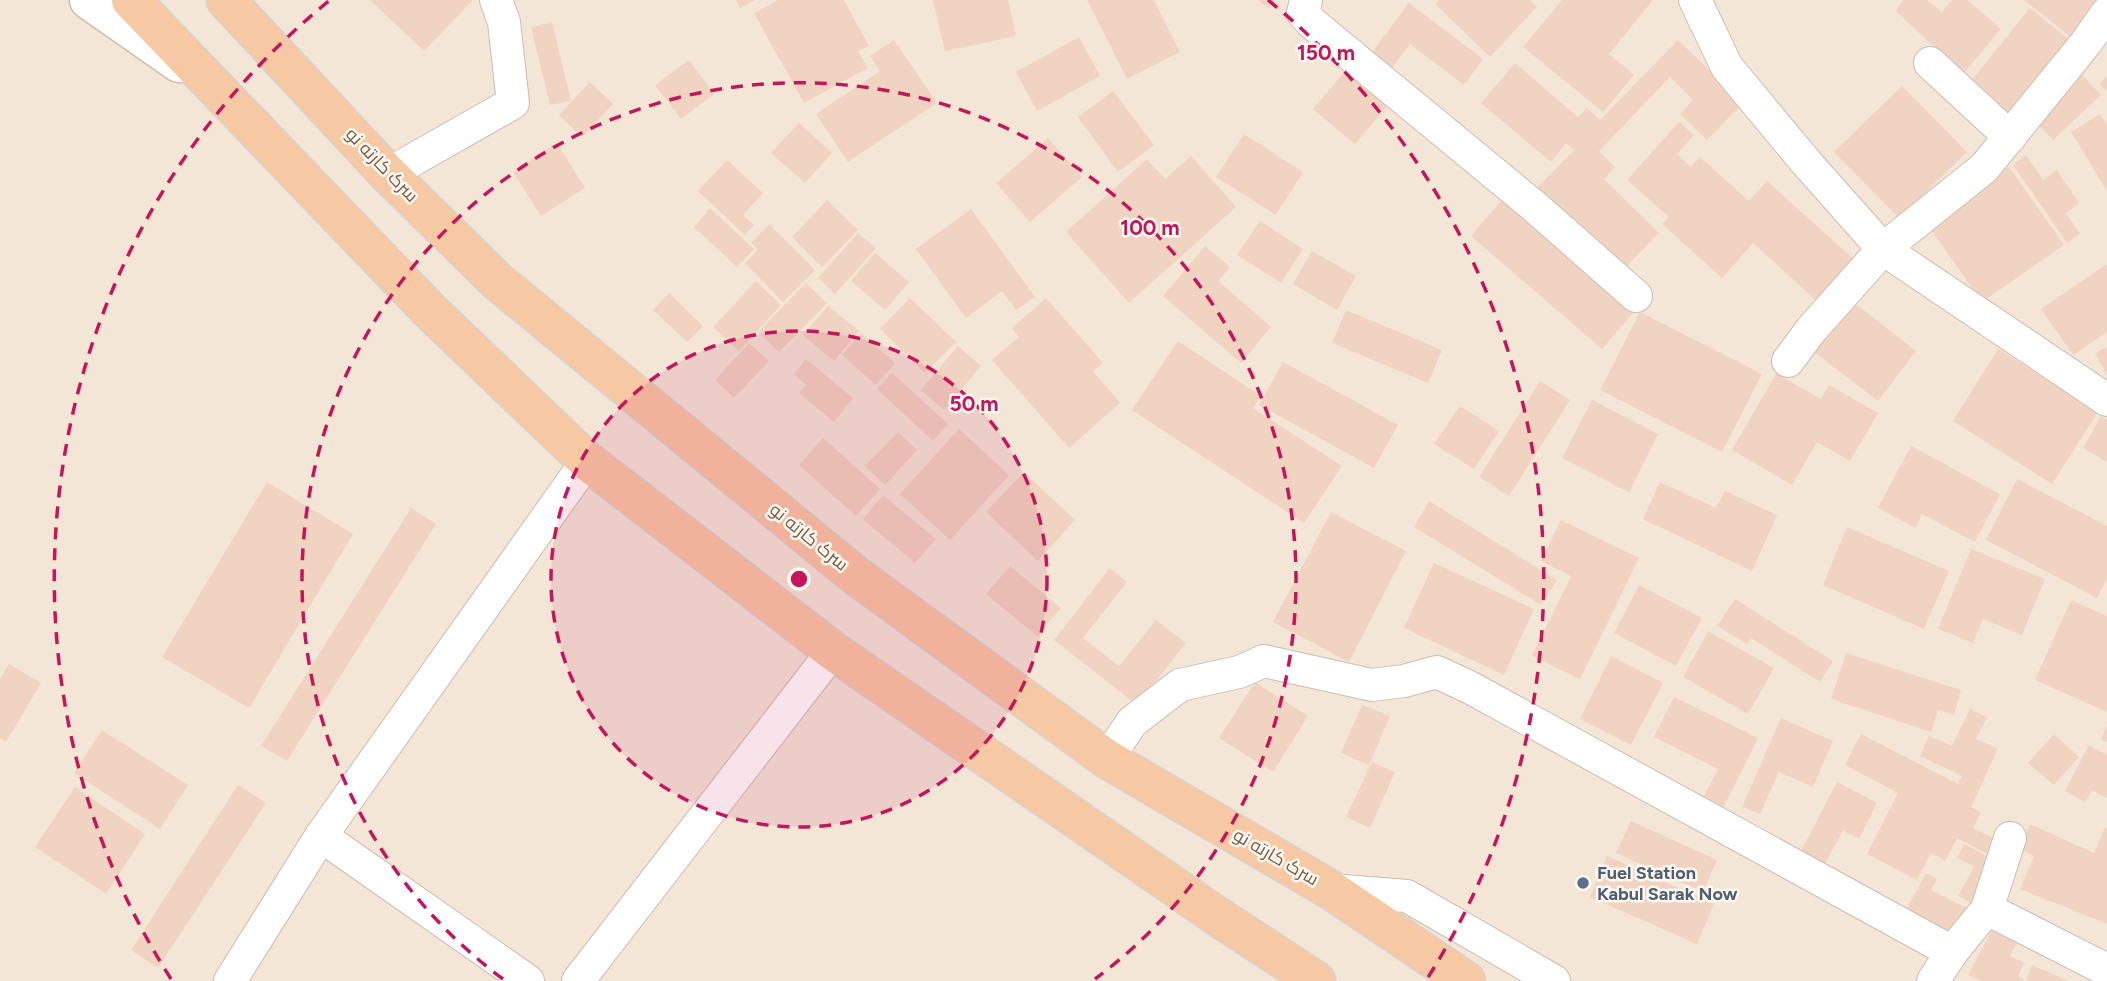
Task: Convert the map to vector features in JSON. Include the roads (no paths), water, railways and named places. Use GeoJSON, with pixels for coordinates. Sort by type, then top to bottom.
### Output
{"type":"FeatureCollection","features":[{"type":"Feature","properties":{"kind":"highway"},"geometry":{"type":"LineString","coordinates":[[131,0],[430,311],[587,461],[833,651],[1217,916],[1317,981]]}},
{"type":"Feature","properties":{"kind":"highway","name":"سرک کارته نو"},"geometry":{"type":"LineString","coordinates":[[226,0],[388,173],[498,282],[855,575],[1107,759],[1331,890],[1466,981]]}},
{"type":"Feature","properties":{"kind":"main road"},"geometry":{"type":"LineString","coordinates":[[89,0],[216,89]]}},
{"type":"Feature","properties":{"kind":"street"},"geometry":{"type":"LineString","coordinates":[[388,173],[513,103],[504,22],[496,0]]}},
{"type":"Feature","properties":{"kind":"street"},"geometry":{"type":"LineString","coordinates":[[1306,0],[1303,13],[1312,23],[1535,207],[1636,296]]}},
{"type":"Feature","properties":{"kind":"street"},"geometry":{"type":"LineString","coordinates":[[1695,0],[1727,67],[1883,249],[2107,400]]}},
{"type":"Feature","properties":{"kind":"street"},"geometry":{"type":"LineString","coordinates":[[1788,361],[1811,330],[1883,249],[1984,168],[2107,13]]}},
{"type":"Feature","properties":{"kind":"street"},"geometry":{"type":"LineString","coordinates":[[1930,63],[2010,137]]}},
{"type":"Feature","properties":{"kind":"street"},"geometry":{"type":"LineString","coordinates":[[230,981],[321,836],[587,461]]}},
{"type":"Feature","properties":{"kind":"street"},"geometry":{"type":"LineString","coordinates":[[578,981],[833,651]]}},
{"type":"Feature","properties":{"kind":"street"},"geometry":{"type":"LineString","coordinates":[[1107,759],[1132,722],[1180,685],[1239,672],[1264,661],[1372,685],[1404,681],[1437,672],[1471,688],[1952,952]]}},
{"type":"Feature","properties":{"kind":"street"},"geometry":{"type":"LineString","coordinates":[[321,836],[528,981]]}},
{"type":"Feature","properties":{"kind":"street"},"geometry":{"type":"LineString","coordinates":[[1933,981],[1952,952],[1987,909],[2010,838]]}},
{"type":"Feature","properties":{"kind":"street"},"geometry":{"type":"LineString","coordinates":[[1331,890],[1407,896],[1554,981]]}},
{"type":"Feature","properties":{"kind":"street"},"geometry":{"type":"LineString","coordinates":[[1987,909],[2107,970]]}},
{"type":"Feature","properties":{"kind":"place","name":"Fuel Station Kabul Sarak Now"},"geometry":{"type":"Point","coordinates":[1583,883]}}]}
